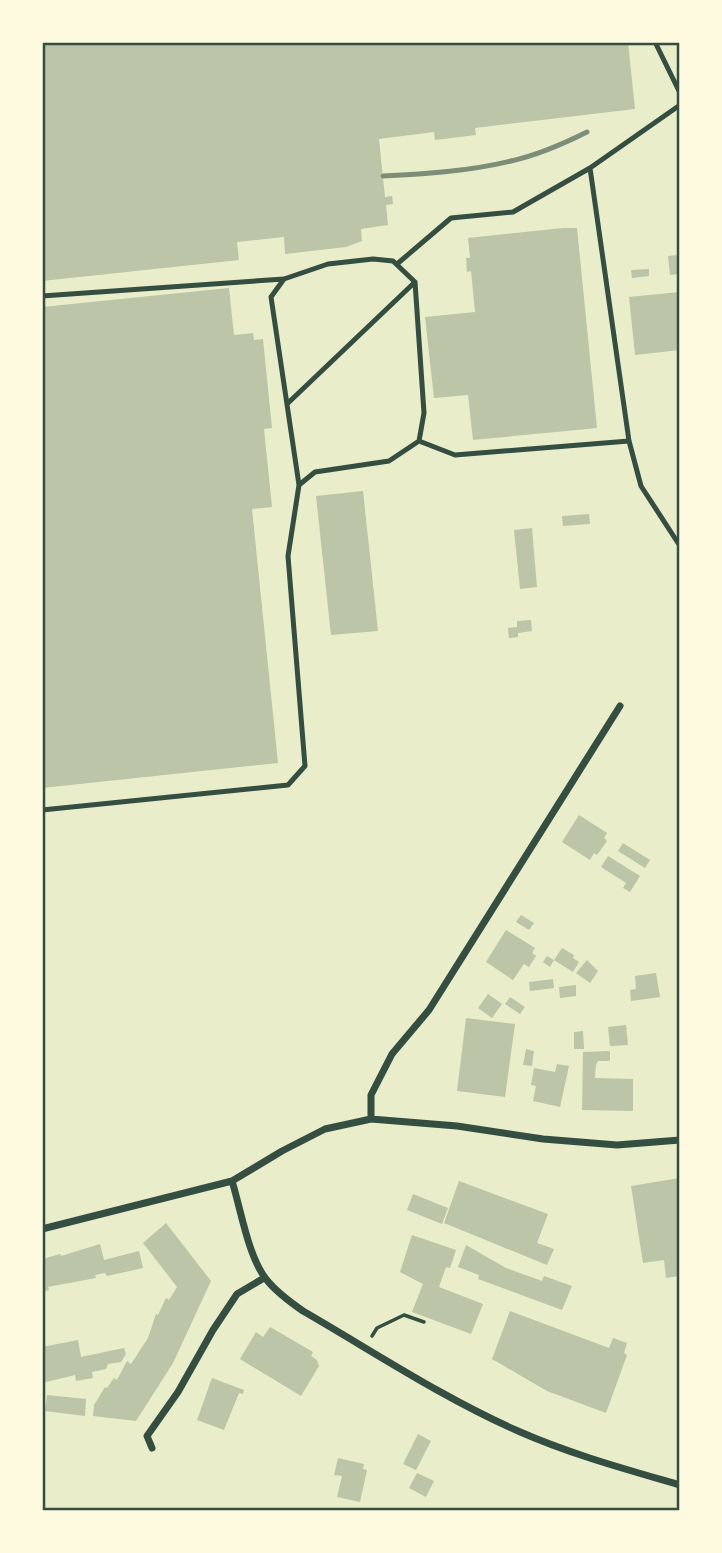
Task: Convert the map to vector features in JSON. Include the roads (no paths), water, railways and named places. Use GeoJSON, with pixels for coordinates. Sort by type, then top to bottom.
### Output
{"type":"FeatureCollection","features":[{"type":"Feature","properties":{"kind":"street"},"geometry":{"type":"LineString","coordinates":[[371,1119],[371,1095],[391,1054],[429,1010],[620,706]]}},
{"type":"Feature","properties":{"kind":"street"},"geometry":{"type":"LineString","coordinates":[[42,1229],[232,1181],[325,1129],[371,1119],[431,1123],[543,1139],[617,1145],[680,1140]]}},
{"type":"Feature","properties":{"kind":"street"},"geometry":{"type":"LineString","coordinates":[[232,1181],[264,1278],[303,1311],[517,1431],[573,1454],[680,1485]]}},
{"type":"Feature","properties":{"kind":"street"},"geometry":{"type":"LineString","coordinates":[[152,1448],[147,1436],[177,1392],[213,1330],[237,1294],[264,1278]]}},
{"type":"Feature","properties":{"kind":"lane"},"geometry":{"type":"LineString","coordinates":[[655,42],[680,93]]}},
{"type":"Feature","properties":{"kind":"lane"},"geometry":{"type":"LineString","coordinates":[[397,264],[451,218],[513,212],[590,168],[680,105]]}},
{"type":"Feature","properties":{"kind":"lane"},"geometry":{"type":"LineString","coordinates":[[590,168],[629,441],[641,486],[680,546]]}},
{"type":"Feature","properties":{"kind":"lane"},"geometry":{"type":"LineString","coordinates":[[42,296],[284,279],[328,264],[373,259],[397,264],[415,282],[424,414],[419,441],[389,461],[315,472],[299,485]]}},
{"type":"Feature","properties":{"kind":"lane"},"geometry":{"type":"LineString","coordinates":[[42,810],[288,785],[305,766],[288,556],[299,485],[271,297],[284,279]]}},
{"type":"Feature","properties":{"kind":"lane"},"geometry":{"type":"LineString","coordinates":[[287,404],[415,282]]}},
{"type":"Feature","properties":{"kind":"lane"},"geometry":{"type":"LineString","coordinates":[[419,441],[455,456],[629,441]]}},
{"type":"Feature","properties":{"kind":"railway"},"geometry":{"type":"LineString","coordinates":[[383,176],[447,172],[521,159],[587,132]]}}]}
